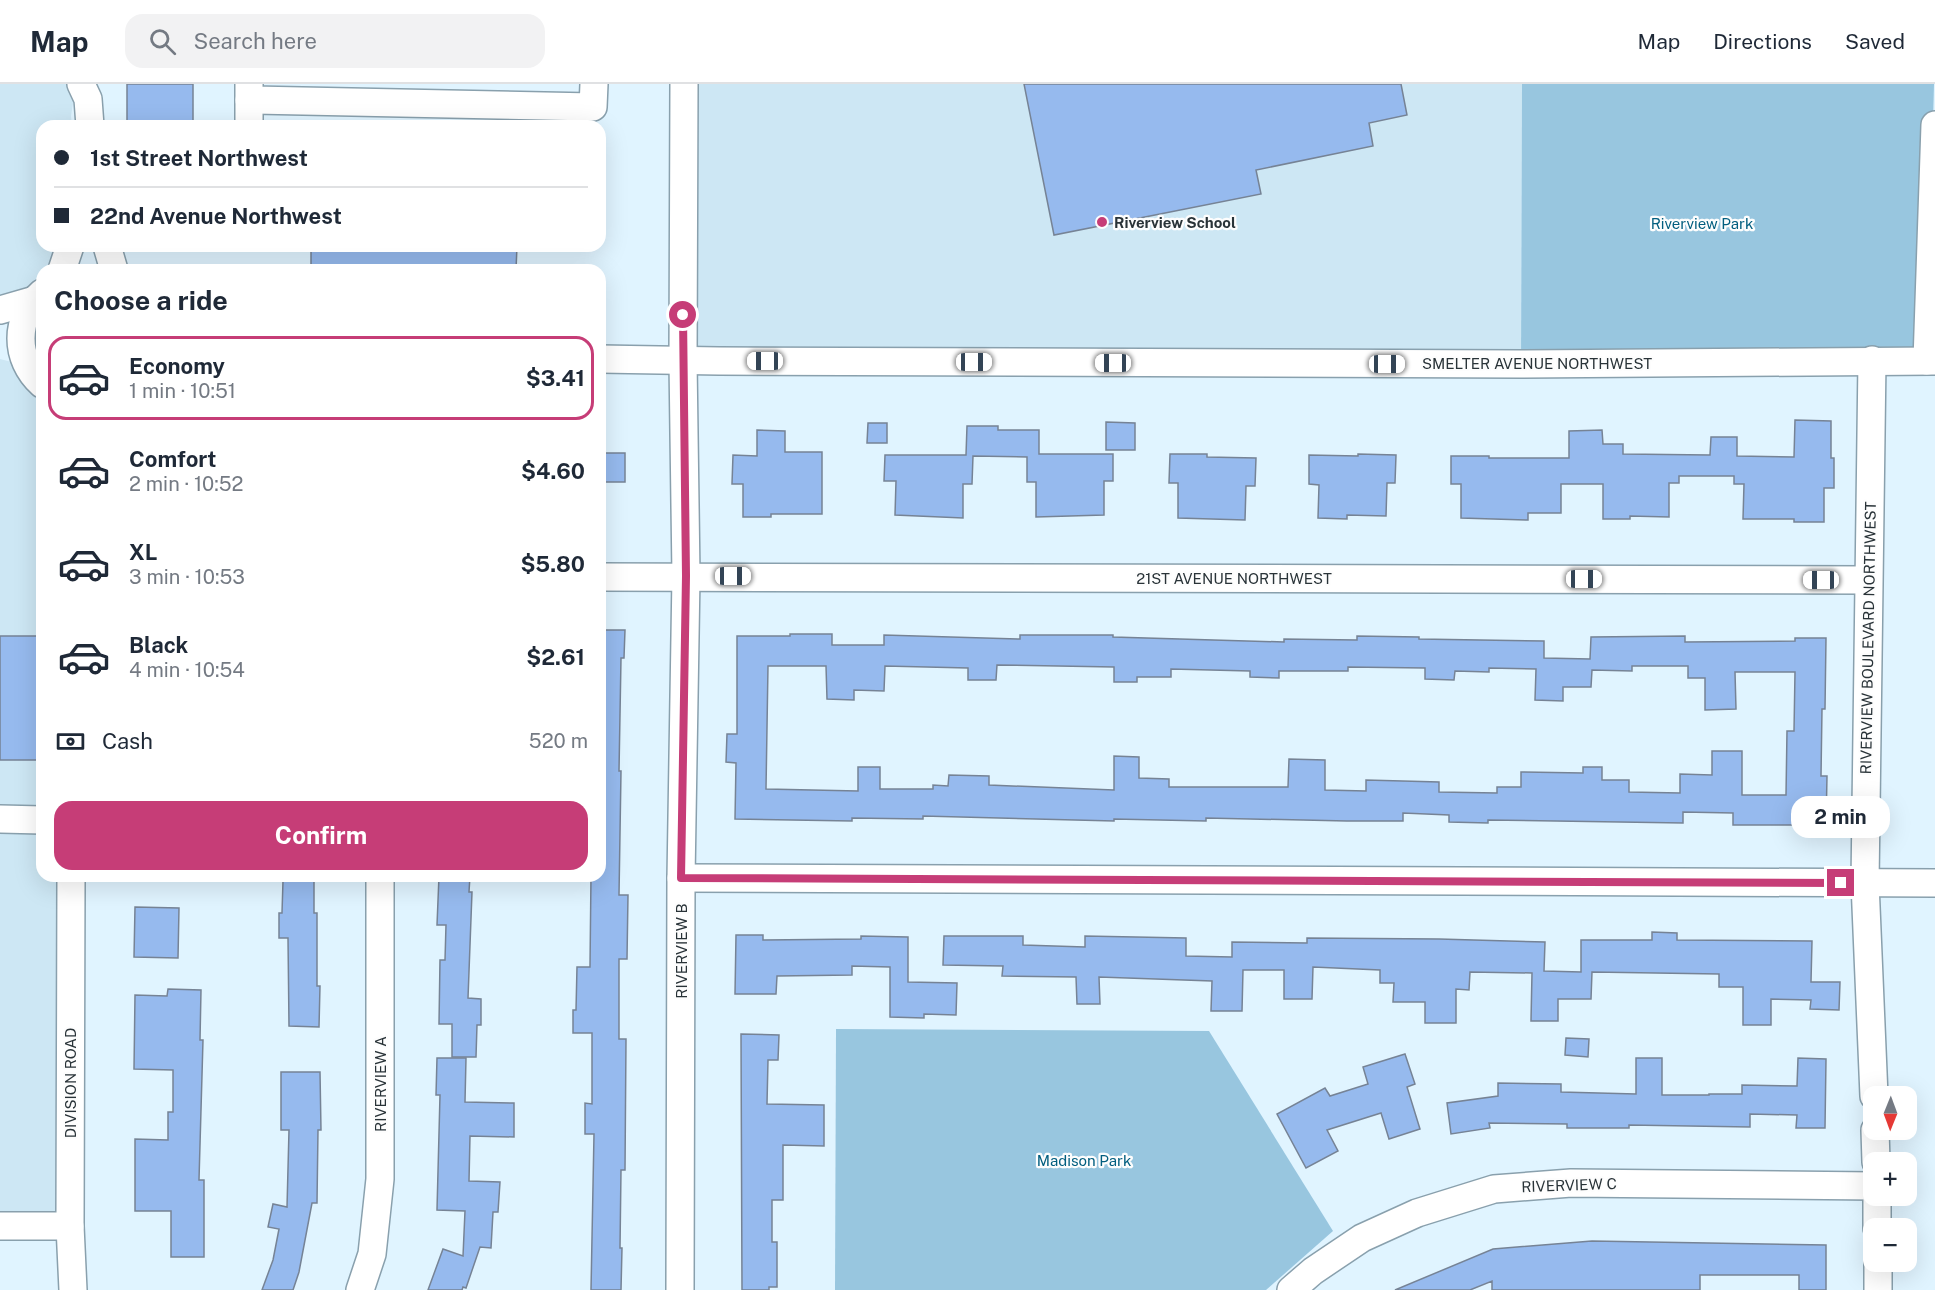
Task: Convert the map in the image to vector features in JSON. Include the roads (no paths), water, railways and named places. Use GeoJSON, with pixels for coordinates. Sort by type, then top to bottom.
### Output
{"type":"FeatureCollection","features":[{"type":"Feature","properties":{"kind":"street"},"geometry":{"type":"LineString","coordinates":[[71,120],[76,84]]}},
{"type":"Feature","properties":{"kind":"street"},"geometry":{"type":"LineString","coordinates":[[81,84],[88,99],[90,120]]}},
{"type":"Feature","properties":{"kind":"street","name":"RIVERVIEW B"},"geometry":{"type":"LineString","coordinates":[[680,1290],[681,878],[686,576],[683,361],[684,84]]}},
{"type":"Feature","properties":{"kind":"street"},"geometry":{"type":"LineString","coordinates":[[249,104],[594,106]]}},
{"type":"Feature","properties":{"kind":"street"},"geometry":{"type":"LineString","coordinates":[[1931,361],[1935,125]]}},
{"type":"Feature","properties":{"kind":"street"},"geometry":{"type":"LineString","coordinates":[[0,310],[36,297]]}},
{"type":"Feature","properties":{"kind":"street"},"geometry":{"type":"LineString","coordinates":[[35,375],[22,353],[20,339],[27,312],[36,299]]}},
{"type":"Feature","properties":{"kind":"street"},"geometry":{"type":"LineString","coordinates":[[0,359],[35,375]]}},
{"type":"Feature","properties":{"kind":"street","name":"SMELTER AVENUE NORTHWEST"},"geometry":{"type":"LineString","coordinates":[[606,359],[1532,364],[1931,361]]}},
{"type":"Feature","properties":{"kind":"street","name":"RIVERVIEW BOULEVARD NORTHWEST"},"geometry":{"type":"LineString","coordinates":[[1872,360],[1865,883],[1874,1086]]}},
{"type":"Feature","properties":{"kind":"street","name":"21ST AVENUE NORTHWEST"},"geometry":{"type":"LineString","coordinates":[[606,576],[1868,580]]}},
{"type":"Feature","properties":{"kind":"street"},"geometry":{"type":"LineString","coordinates":[[0,819],[36,820]]}},
{"type":"Feature","properties":{"kind":"street"},"geometry":{"type":"LineString","coordinates":[[681,878],[1935,883]]}},
{"type":"Feature","properties":{"kind":"street","name":"DIVISION ROAD"},"geometry":{"type":"LineString","coordinates":[[72,882],[70,1226],[73,1290]]}},
{"type":"Feature","properties":{"kind":"street","name":"RIVERVIEW A"},"geometry":{"type":"LineString","coordinates":[[360,1290],[372,1254],[380,1179],[380,882]]}},
{"type":"Feature","properties":{"kind":"street","name":"RIVERVIEW C"},"geometry":{"type":"LineString","coordinates":[[1291,1290],[1313,1271],[1362,1238],[1418,1213],[1494,1189],[1571,1183],[1863,1186]]}},
{"type":"Feature","properties":{"kind":"street"},"geometry":{"type":"LineString","coordinates":[[0,1226],[70,1226]]}},
{"type":"Feature","properties":{"kind":"street"},"geometry":{"type":"LineString","coordinates":[[1878,1272],[1878,1290]]}},
{"type":"Feature","properties":{"kind":"place","name":"Riverview School"},"geometry":{"type":"Point","coordinates":[1102,222]}},
{"type":"Feature","properties":{"kind":"park label","name":"Riverview Park"},"geometry":{"type":"Point","coordinates":[1702,223]}},
{"type":"Feature","properties":{"kind":"park label","name":"Madison Park"},"geometry":{"type":"Point","coordinates":[1084,1160]}}]}
